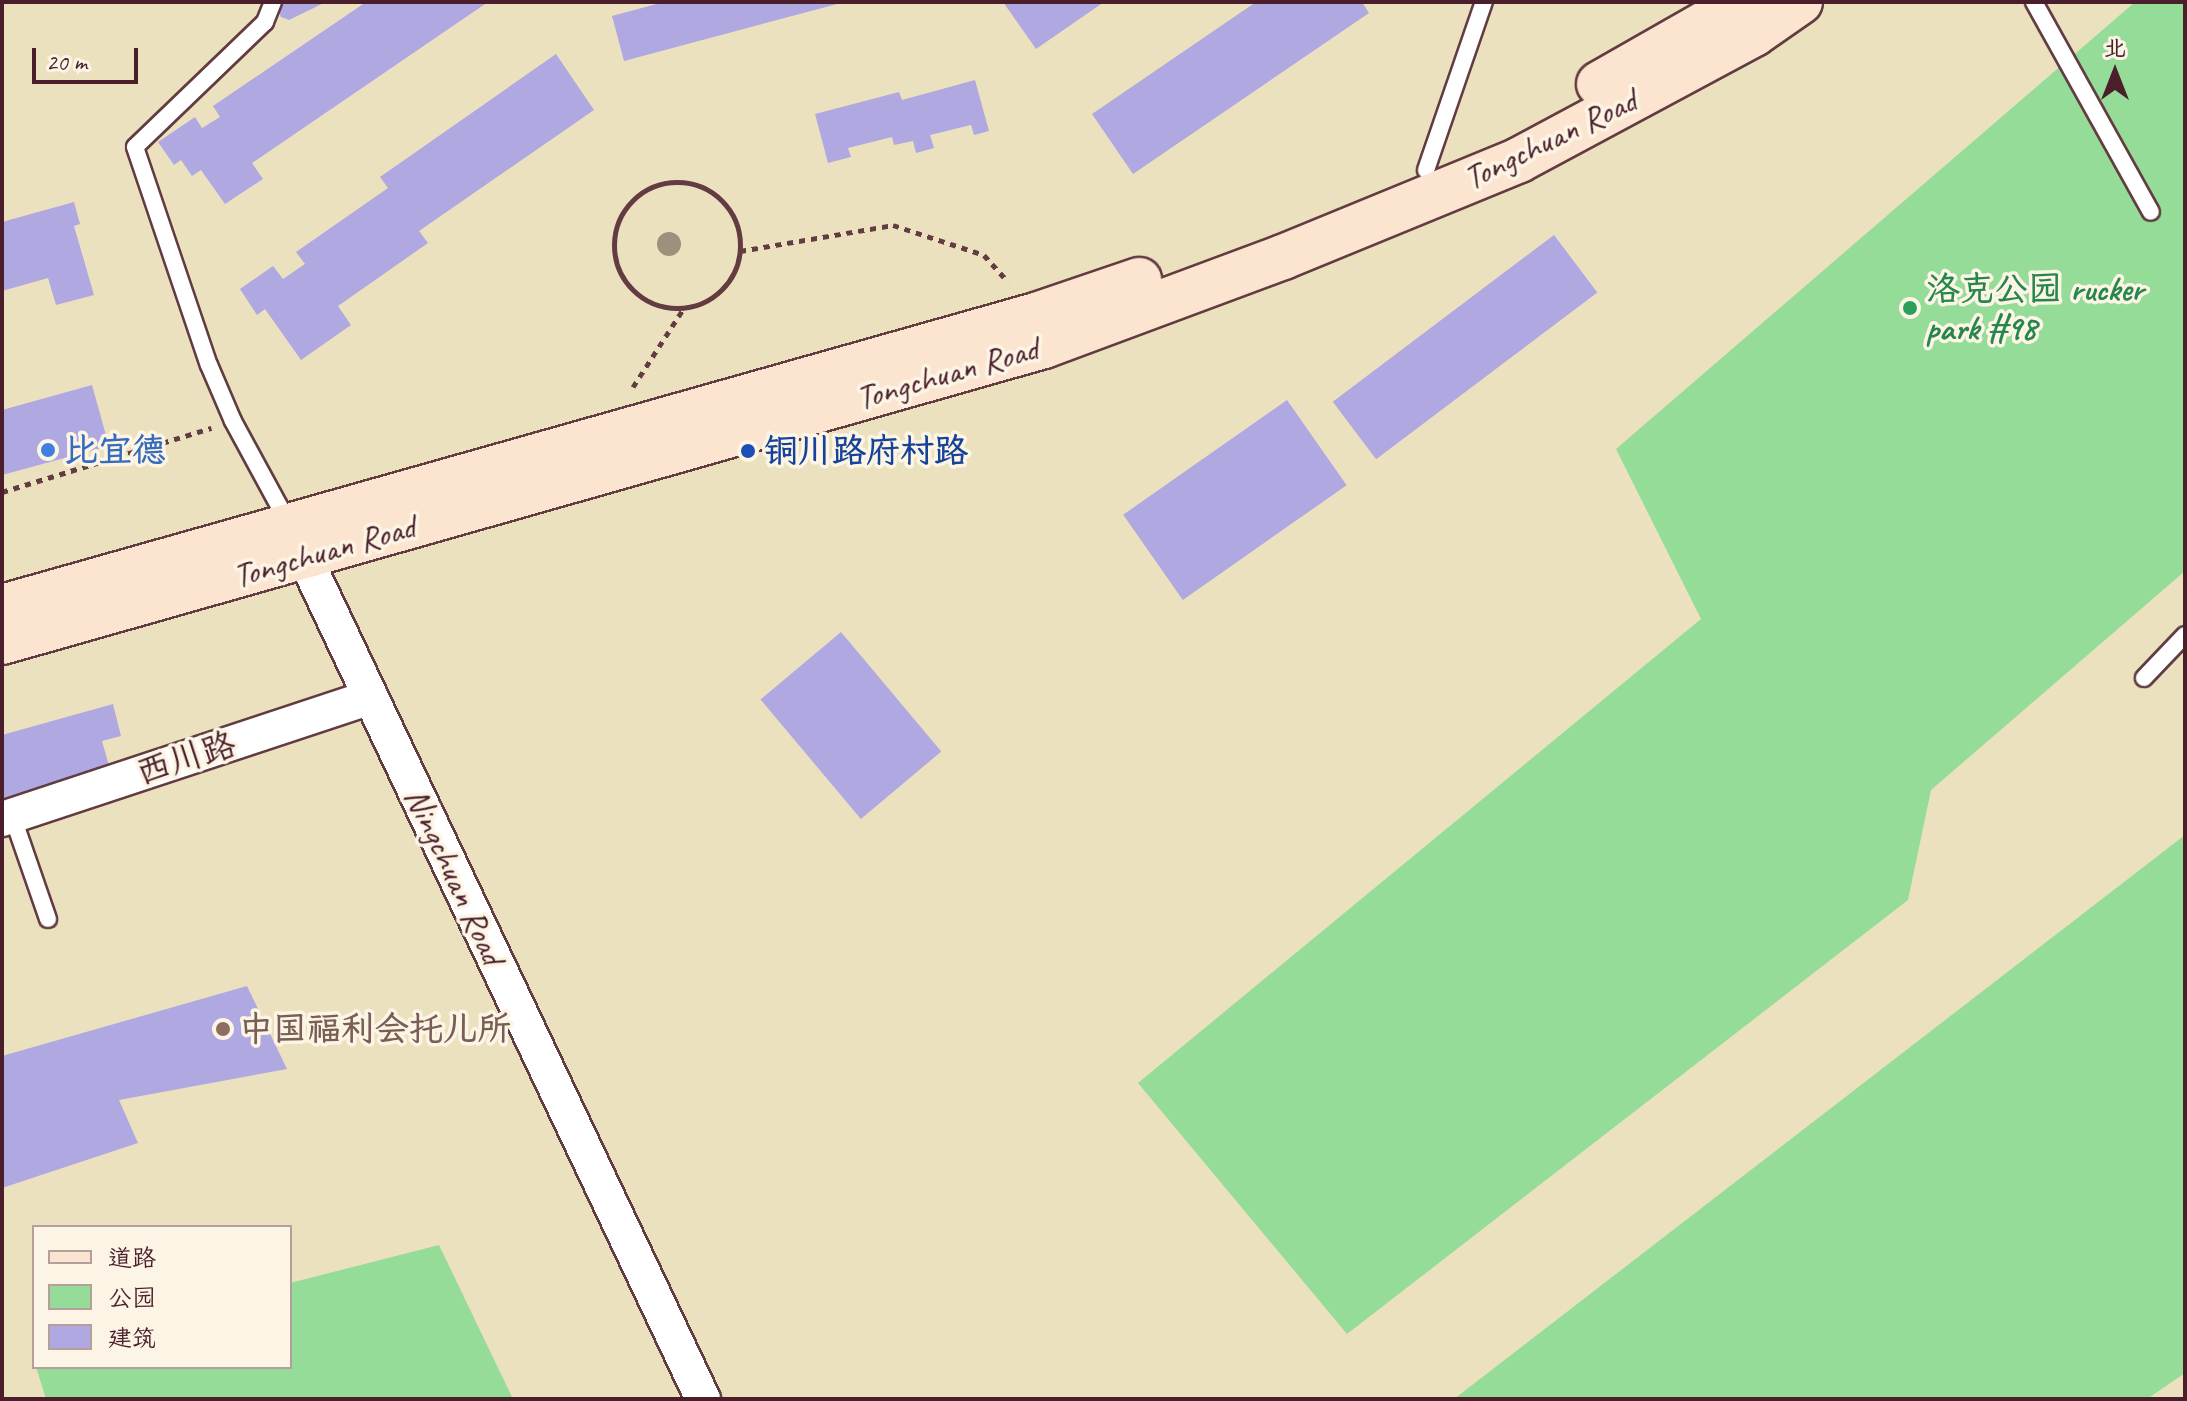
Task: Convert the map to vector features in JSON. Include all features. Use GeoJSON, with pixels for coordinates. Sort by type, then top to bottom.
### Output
{"type":"FeatureCollection","features":[{"type":"Feature","properties":{"kind":"main road","name":"Tongchuan Road"},"geometry":{"type":"LineString","coordinates":[[2,607],[297,541],[1059,340],[1519,160],[1754,34],[1800,2]]}},
{"type":"Feature","properties":{"kind":"main road","name":"Tongchuan Road"},"geometry":{"type":"LineString","coordinates":[[2,642],[601,438],[1036,315],[1273,234],[1505,137],[1728,4]]}},
{"type":"Feature","properties":{"kind":"street","name":"Ningchuan Road"},"geometry":{"type":"LineString","coordinates":[[297,541],[703,1399]]}},
{"type":"Feature","properties":{"kind":"street","name":"西川路"},"geometry":{"type":"LineString","coordinates":[[7,817],[370,697]]}},
{"type":"Feature","properties":{"kind":"lane"},"geometry":{"type":"LineString","coordinates":[[273,2],[265,22],[135,147],[233,421],[297,541]]}},
{"type":"Feature","properties":{"kind":"lane"},"geometry":{"type":"LineString","coordinates":[[1426,170],[1484,2]]}},
{"type":"Feature","properties":{"kind":"lane"},"geometry":{"type":"LineString","coordinates":[[2034,2],[2151,212]]}},
{"type":"Feature","properties":{"kind":"lane"},"geometry":{"type":"LineString","coordinates":[[2144,678],[2185,635]]}},
{"type":"Feature","properties":{"kind":"lane"},"geometry":{"type":"LineString","coordinates":[[7,817],[48,919]]}},
{"type":"Feature","properties":{"kind":"path"},"geometry":{"type":"LineString","coordinates":[[601,438],[684,308],[722,289],[740,251],[731,212],[700,186],[660,184],[627,205],[613,244],[627,284],[653,302],[684,308]]}},
{"type":"Feature","properties":{"kind":"path"},"geometry":{"type":"LineString","coordinates":[[740,251],[893,225],[984,255],[1036,315]]}},
{"type":"Feature","properties":{"kind":"path"},"geometry":{"type":"LineString","coordinates":[[2,492],[233,421]]}},
{"type":"Feature","properties":{"kind":"green space"},"geometry":{"type":"Polygon","coordinates":[[[2135,2],[2185,2],[2185,571],[1931,790],[1908,900],[1347,1334],[1138,1083],[1701,619],[1616,449],[2135,2]]]}},
{"type":"Feature","properties":{"kind":"green space"},"geometry":{"type":"Polygon","coordinates":[[[2185,835],[2185,1373],[2147,1399],[1454,1399],[2185,835]]]}},
{"type":"Feature","properties":{"kind":"green space"},"geometry":{"type":"Polygon","coordinates":[[[439,1245],[513,1399],[46,1399],[37,1369],[292,1369],[292,1282],[439,1245]]]}},
{"type":"Feature","properties":{"kind":"building"},"geometry":{"type":"Polygon","coordinates":[[[274,2],[326,2],[289,20],[281,17],[274,2]]]}},
{"type":"Feature","properties":{"kind":"building"},"geometry":{"type":"Polygon","coordinates":[[[366,2],[488,2],[252,163],[263,179],[225,204],[201,170],[192,176],[181,160],[174,165],[158,142],[195,117],[202,128],[220,117],[213,106],[366,2]]]}},
{"type":"Feature","properties":{"kind":"building"},"geometry":{"type":"Polygon","coordinates":[[[664,2],[841,3],[624,61],[612,16],[664,2]]]}},
{"type":"Feature","properties":{"kind":"building"},"geometry":{"type":"Polygon","coordinates":[[[1003,2],[1104,2],[1036,49],[1003,2]]]}},
{"type":"Feature","properties":{"kind":"building"},"geometry":{"type":"Polygon","coordinates":[[[1256,2],[1362,2],[1369,13],[1133,174],[1092,114],[1256,2]]]}},
{"type":"Feature","properties":{"kind":"building"},"geometry":{"type":"Polygon","coordinates":[[[556,54],[594,110],[419,231],[428,243],[338,306],[351,325],[301,360],[265,309],[257,315],[240,289],[273,266],[283,279],[305,264],[296,252],[388,188],[380,177],[556,54]]]}},
{"type":"Feature","properties":{"kind":"building"},"geometry":{"type":"Polygon","coordinates":[[[975,80],[989,131],[974,135],[971,125],[930,135],[934,148],[916,153],[913,141],[894,145],[892,137],[848,148],[851,157],[828,163],[815,114],[899,92],[902,100],[975,80]]]}},
{"type":"Feature","properties":{"kind":"building"},"geometry":{"type":"Polygon","coordinates":[[[74,202],[80,224],[74,226],[94,295],[56,305],[48,278],[2,291],[2,222],[74,202]]]}},
{"type":"Feature","properties":{"kind":"building"},"geometry":{"type":"Polygon","coordinates":[[[1554,235],[1597,293],[1376,459],[1333,402],[1554,235]]]}},
{"type":"Feature","properties":{"kind":"building"},"geometry":{"type":"Polygon","coordinates":[[[92,385],[109,446],[2,475],[2,410],[92,385]]]}},
{"type":"Feature","properties":{"kind":"building"},"geometry":{"type":"Polygon","coordinates":[[[1287,400],[1347,485],[1183,600],[1123,515],[1287,400]]]}},
{"type":"Feature","properties":{"kind":"building"},"geometry":{"type":"Polygon","coordinates":[[[841,632],[941,752],[861,819],[761,699],[841,632]]]}},
{"type":"Feature","properties":{"kind":"building"},"geometry":{"type":"Polygon","coordinates":[[[113,704],[121,736],[102,741],[111,773],[2,803],[2,735],[113,704]]]}},
{"type":"Feature","properties":{"kind":"building"},"geometry":{"type":"Polygon","coordinates":[[[247,986],[287,1069],[119,1100],[138,1143],[2,1188],[2,1056],[247,986]]]}},
{"type":"Feature","properties":{"kind":"place","name":"洛克公园 rucker park #98"},"geometry":{"type":"Point","coordinates":[1910,308]}},
{"type":"Feature","properties":{"kind":"place","name":"比宜德"},"geometry":{"type":"Point","coordinates":[48,450]}},
{"type":"Feature","properties":{"kind":"place","name":"铜川路府村路"},"geometry":{"type":"Point","coordinates":[748,451]}},
{"type":"Feature","properties":{"kind":"place","name":"中国福利会托儿所"},"geometry":{"type":"Point","coordinates":[223,1029]}}]}
